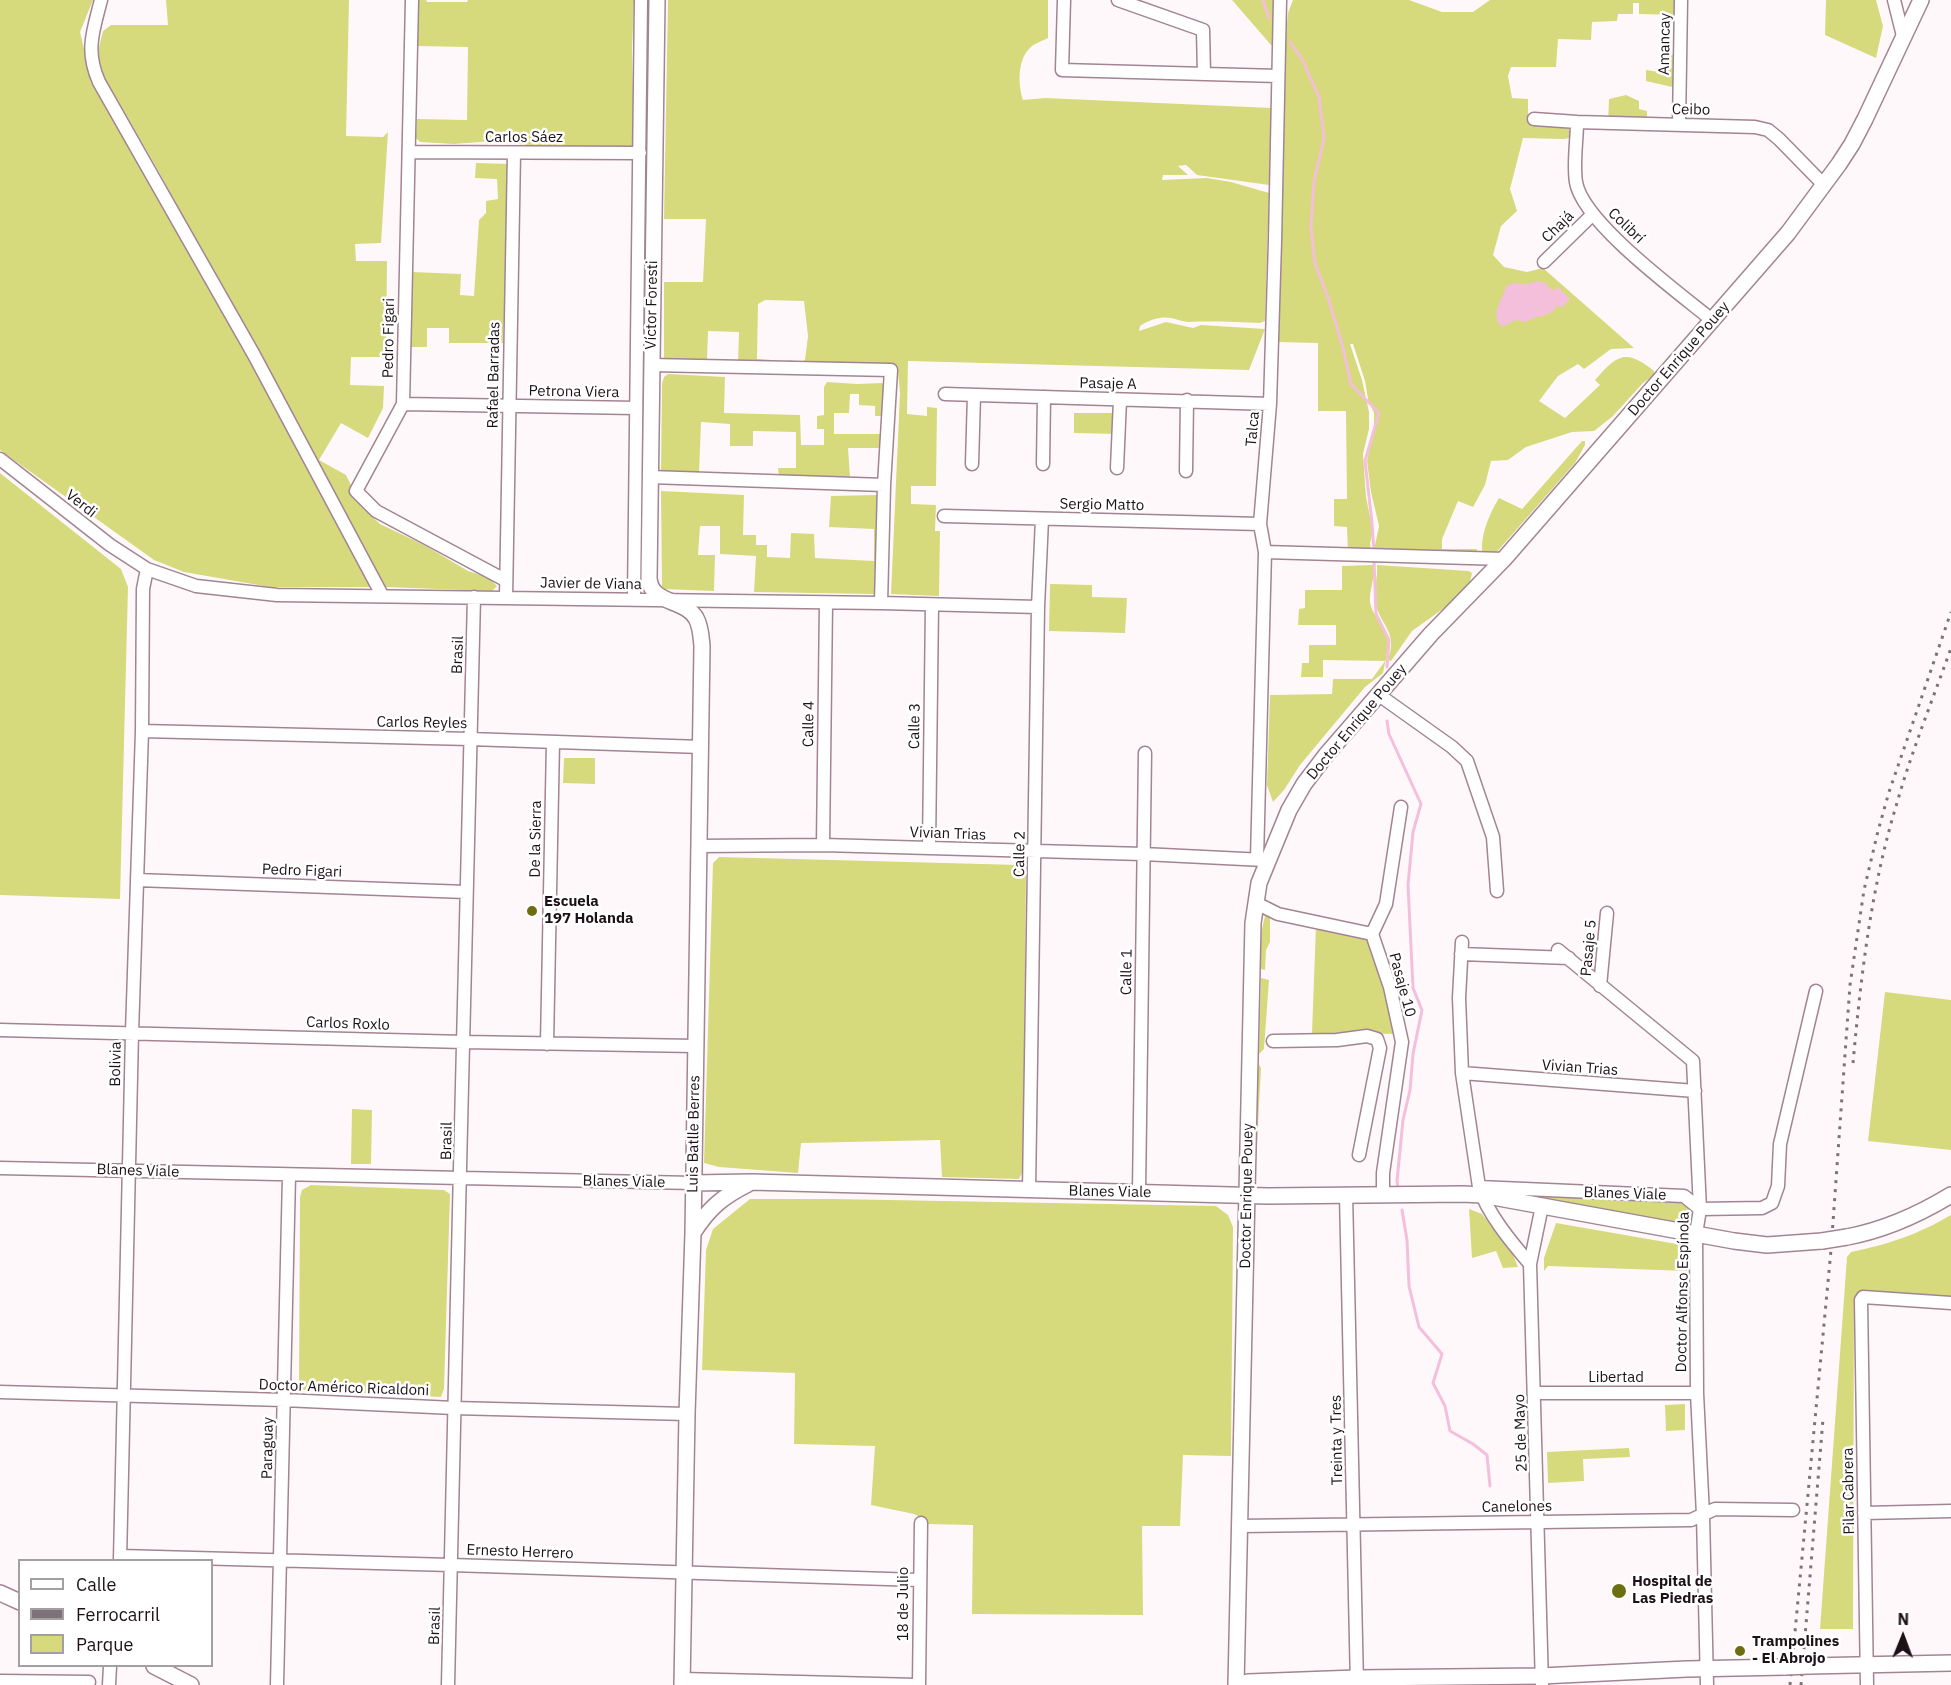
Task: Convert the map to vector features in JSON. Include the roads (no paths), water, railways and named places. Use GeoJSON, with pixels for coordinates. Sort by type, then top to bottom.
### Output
{"type":"FeatureCollection","features":[{"type":"Feature","properties":{"kind":"street"},"geometry":{"type":"LineString","coordinates":[[101,0],[90,45],[93,67],[99,82],[254,355],[382,595]]}},
{"type":"Feature","properties":{"kind":"street","name":"Pedro Figari"},"geometry":{"type":"LineString","coordinates":[[412,0],[403,404],[356,492],[376,511],[505,580]]}},
{"type":"Feature","properties":{"kind":"street","name":"Víctor Foresti"},"geometry":{"type":"LineString","coordinates":[[634,599],[641,0]]}},
{"type":"Feature","properties":{"kind":"street","name":"Víctor Foresti"},"geometry":{"type":"LineString","coordinates":[[657,0],[649,586],[658,597],[668,601]]}},
{"type":"Feature","properties":{"kind":"street"},"geometry":{"type":"LineString","coordinates":[[1064,0],[1062,70],[1278,76]]}},
{"type":"Feature","properties":{"kind":"street"},"geometry":{"type":"LineString","coordinates":[[1118,0],[1203,30],[1204,74]]}},
{"type":"Feature","properties":{"kind":"street","name":"Talca"},"geometry":{"type":"LineString","coordinates":[[1262,860],[1265,552],[1260,524],[1270,404],[1280,0]]}},
{"type":"Feature","properties":{"kind":"street","name":"Amancay"},"geometry":{"type":"LineString","coordinates":[[1679,125],[1681,0]]}},
{"type":"Feature","properties":{"kind":"street"},"geometry":{"type":"LineString","coordinates":[[1894,0],[1903,36]]}},
{"type":"Feature","properties":{"kind":"street","name":"Doctor Enrique Pouey"},"geometry":{"type":"LineString","coordinates":[[1237,1685],[1253,923],[1262,860],[1288,810],[1326,755],[1431,634],[1504,559],[1788,233],[1839,164],[1865,119],[1921,0]]}},
{"type":"Feature","properties":{"kind":"street","name":"Ceibo"},"geometry":{"type":"LineString","coordinates":[[1534,119],[1755,127],[1768,130],[1824,185]]}},
{"type":"Feature","properties":{"kind":"street","name":"Colibrí"},"geometry":{"type":"LineString","coordinates":[[1577,122],[1576,182],[1581,198],[1611,235],[1712,320]]}},
{"type":"Feature","properties":{"kind":"street","name":"Carlos Sáez"},"geometry":{"type":"LineString","coordinates":[[409,152],[640,153]]}},
{"type":"Feature","properties":{"kind":"street","name":"Rafael Barradas"},"geometry":{"type":"LineString","coordinates":[[506,598],[514,153]]}},
{"type":"Feature","properties":{"kind":"street","name":"Chajá"},"geometry":{"type":"LineString","coordinates":[[1544,262],[1593,214]]}},
{"type":"Feature","properties":{"kind":"street"},"geometry":{"type":"LineString","coordinates":[[651,365],[891,370],[884,485],[881,603]]}},
{"type":"Feature","properties":{"kind":"street","name":"Pasaje A"},"geometry":{"type":"LineString","coordinates":[[945,394],[1270,404]]}},
{"type":"Feature","properties":{"kind":"street"},"geometry":{"type":"LineString","coordinates":[[972,464],[974,395]]}},
{"type":"Feature","properties":{"kind":"street"},"geometry":{"type":"LineString","coordinates":[[1043,464],[1044,398]]}},
{"type":"Feature","properties":{"kind":"street"},"geometry":{"type":"LineString","coordinates":[[1118,468],[1120,400]]}},
{"type":"Feature","properties":{"kind":"street"},"geometry":{"type":"LineString","coordinates":[[1186,471],[1187,400]]}},
{"type":"Feature","properties":{"kind":"street","name":"Petrona Viera"},"geometry":{"type":"LineString","coordinates":[[403,404],[636,408]]}},
{"type":"Feature","properties":{"kind":"street","name":"Verdi"},"geometry":{"type":"LineString","coordinates":[[0,459],[110,545],[147,569]]}},
{"type":"Feature","properties":{"kind":"street"},"geometry":{"type":"LineString","coordinates":[[650,477],[884,485]]}},
{"type":"Feature","properties":{"kind":"street","name":"Sergio Matto"},"geometry":{"type":"LineString","coordinates":[[944,516],[1260,524]]}},
{"type":"Feature","properties":{"kind":"street","name":"Calle 2"},"geometry":{"type":"LineString","coordinates":[[1029,1190],[1038,607],[1042,519]]}},
{"type":"Feature","properties":{"kind":"street"},"geometry":{"type":"LineString","coordinates":[[1265,552],[1504,559]]}},
{"type":"Feature","properties":{"kind":"street","name":"Javier de Viana"},"geometry":{"type":"LineString","coordinates":[[147,569],[196,586],[277,595],[1038,607]]}},
{"type":"Feature","properties":{"kind":"street","name":"Bolivia"},"geometry":{"type":"LineString","coordinates":[[120,1558],[132,1033],[142,731],[143,589],[147,569]]}},
{"type":"Feature","properties":{"kind":"street","name":"Brasil"},"geometry":{"type":"LineString","coordinates":[[448,1685],[474,597]]}},
{"type":"Feature","properties":{"kind":"street","name":"Luis Batlle Berres"},"geometry":{"type":"LineString","coordinates":[[668,601],[680,605],[695,616],[699,623],[702,646],[693,1233],[682,1682]]}},
{"type":"Feature","properties":{"kind":"street","name":"Calle 4"},"geometry":{"type":"LineString","coordinates":[[823,845],[826,603]]}},
{"type":"Feature","properties":{"kind":"street","name":"Calle 3"},"geometry":{"type":"LineString","coordinates":[[929,848],[932,605]]}},
{"type":"Feature","properties":{"kind":"street"},"geometry":{"type":"LineString","coordinates":[[1379,695],[1452,747],[1467,761],[1493,837],[1497,891]]}},
{"type":"Feature","properties":{"kind":"street","name":"Carlos Reyles"},"geometry":{"type":"LineString","coordinates":[[142,731],[701,747]]}},
{"type":"Feature","properties":{"kind":"street","name":"De la Sierra"},"geometry":{"type":"LineString","coordinates":[[547,1044],[553,742]]}},
{"type":"Feature","properties":{"kind":"street","name":"Calle 1"},"geometry":{"type":"LineString","coordinates":[[1139,1192],[1145,753]]}},
{"type":"Feature","properties":{"kind":"street"},"geometry":{"type":"LineString","coordinates":[[1256,903],[1278,914],[1372,934],[1386,904],[1401,807]]}},
{"type":"Feature","properties":{"kind":"street","name":"Vivian Trias"},"geometry":{"type":"LineString","coordinates":[[699,846],[823,845],[1143,854],[1262,860]]}},
{"type":"Feature","properties":{"kind":"street","name":"Pedro Figari"},"geometry":{"type":"LineString","coordinates":[[137,880],[466,892]]}},
{"type":"Feature","properties":{"kind":"street","name":"Pasaje 5"},"geometry":{"type":"LineString","coordinates":[[1600,986],[1607,913]]}},
{"type":"Feature","properties":{"kind":"street","name":"Pasaje 10"},"geometry":{"type":"LineString","coordinates":[[1372,934],[1390,987],[1402,1042],[1383,1173],[1383,1195]]}},
{"type":"Feature","properties":{"kind":"street"},"geometry":{"type":"LineString","coordinates":[[1530,1264],[1515,1246],[1481,1191],[1462,1073],[1459,998],[1462,948],[1569,958]]}},
{"type":"Feature","properties":{"kind":"street","name":"Doctor Alfonso Espínola"},"geometry":{"type":"LineString","coordinates":[[1558,950],[1693,1061],[1700,1209],[1696,1234],[1697,1393],[1703,1515],[1707,1685]]}},
{"type":"Feature","properties":{"kind":"street","name":"Blanes Viale"},"geometry":{"type":"LineString","coordinates":[[0,1168],[289,1176],[751,1182],[1248,1195],[1383,1195],[1481,1191],[1684,1196],[1700,1209],[1762,1208],[1772,1203],[1778,1186],[1780,1144],[1816,992]]}},
{"type":"Feature","properties":{"kind":"street","name":"Carlos Roxlo"},"geometry":{"type":"LineString","coordinates":[[0,1030],[695,1046]]}},
{"type":"Feature","properties":{"kind":"street"},"geometry":{"type":"LineString","coordinates":[[1273,1041],[1337,1040],[1367,1036],[1377,1039],[1380,1048],[1359,1155]]}},
{"type":"Feature","properties":{"kind":"street","name":"Vivian Trias"},"geometry":{"type":"LineString","coordinates":[[1462,1073],[1695,1091]]}},
{"type":"Feature","properties":{"kind":"street","name":"Paraguay"},"geometry":{"type":"LineString","coordinates":[[277,1685],[282,1562],[289,1176]]}},
{"type":"Feature","properties":{"kind":"street"},"geometry":{"type":"LineString","coordinates":[[693,1233],[709,1209],[751,1182]]}},
{"type":"Feature","properties":{"kind":"street","name":"Blanes Viale"},"geometry":{"type":"LineString","coordinates":[[1481,1191],[1542,1206],[1767,1245],[1847,1238],[1891,1226],[1926,1210],[1951,1195]]}},
{"type":"Feature","properties":{"kind":"street","name":"Treinta y Tres"},"geometry":{"type":"LineString","coordinates":[[1346,1194],[1357,1681]]}},
{"type":"Feature","properties":{"kind":"street"},"geometry":{"type":"LineString","coordinates":[[1530,1264],[1542,1206]]}},
{"type":"Feature","properties":{"kind":"street","name":"25 de Mayo"},"geometry":{"type":"LineString","coordinates":[[1530,1264],[1541,1680]]}},
{"type":"Feature","properties":{"kind":"street","name":"Pilar Cabrera"},"geometry":{"type":"LineString","coordinates":[[1867,1685],[1861,1303],[1863,1297],[1951,1303]]}},
{"type":"Feature","properties":{"kind":"street","name":"Doctor Américo Ricaldoni"},"geometry":{"type":"LineString","coordinates":[[0,1392],[687,1414]]}},
{"type":"Feature","properties":{"kind":"street","name":"Libertad"},"geometry":{"type":"LineString","coordinates":[[1535,1393],[1697,1393]]}},
{"type":"Feature","properties":{"kind":"street","name":"Canelones"},"geometry":{"type":"LineString","coordinates":[[1240,1526],[1691,1520],[1715,1509],[1793,1510]]}},
{"type":"Feature","properties":{"kind":"street"},"geometry":{"type":"LineString","coordinates":[[1864,1513],[1951,1511]]}},
{"type":"Feature","properties":{"kind":"street","name":"18 de Julio"},"geometry":{"type":"LineString","coordinates":[[917,1685],[921,1523]]}},
{"type":"Feature","properties":{"kind":"street","name":"Ernesto Herrero"},"geometry":{"type":"LineString","coordinates":[[120,1558],[160,1559]]}},
{"type":"Feature","properties":{"kind":"street","name":"Ernesto Herrero"},"geometry":{"type":"LineString","coordinates":[[213,1560],[452,1564],[919,1580]]}},
{"type":"Feature","properties":{"kind":"street"},"geometry":{"type":"LineString","coordinates":[[0,1593],[18,1601]]}},
{"type":"Feature","properties":{"kind":"street"},"geometry":{"type":"LineString","coordinates":[[1237,1685],[1248,1682],[1541,1680],[1706,1669],[1951,1663]]}},
{"type":"Feature","properties":{"kind":"street"},"geometry":{"type":"LineString","coordinates":[[109,1685],[110,1667]]}},
{"type":"Feature","properties":{"kind":"street"},"geometry":{"type":"LineString","coordinates":[[158,1667],[191,1685]]}},
{"type":"Feature","properties":{"kind":"street"},"geometry":{"type":"LineString","coordinates":[[0,1682],[89,1682]]}},
{"type":"Feature","properties":{"kind":"street"},"geometry":{"type":"LineString","coordinates":[[682,1682],[917,1685]]}},
{"type":"Feature","properties":{"kind":"waterway"},"geometry":{"type":"LineString","coordinates":[[1263,0],[1269,18]]}},
{"type":"Feature","properties":{"kind":"waterway"},"geometry":{"type":"LineString","coordinates":[[1290,42],[1302,59],[1319,97],[1324,138],[1314,182],[1311,227],[1315,264],[1328,297],[1351,384],[1379,413],[1365,461],[1374,551]]}},
{"type":"Feature","properties":{"kind":"waterway"},"geometry":{"type":"LineString","coordinates":[[1374,560],[1376,614],[1389,640],[1387,667]]}},
{"type":"Feature","properties":{"kind":"waterway"},"geometry":{"type":"LineString","coordinates":[[1387,721],[1389,734],[1421,804],[1413,832],[1408,885],[1413,988],[1422,1010],[1403,1120],[1398,1188]]}},
{"type":"Feature","properties":{"kind":"waterway"},"geometry":{"type":"LineString","coordinates":[[1402,1210],[1407,1240],[1409,1286],[1419,1327],[1442,1354],[1433,1383],[1445,1406],[1450,1431],[1487,1455],[1490,1486]]}},
{"type":"Feature","properties":{"kind":"railway"},"geometry":{"type":"LineString","coordinates":[[1790,1685],[1831,1250],[1850,985],[1864,890],[1889,792],[1951,612]]}},
{"type":"Feature","properties":{"kind":"railway"},"geometry":{"type":"LineString","coordinates":[[1853,1063],[1864,965],[1880,867],[1903,783],[1951,648]]}},
{"type":"Feature","properties":{"kind":"railway"},"geometry":{"type":"LineString","coordinates":[[1801,1685],[1823,1419]]}},
{"type":"Feature","properties":{"kind":"place","name":"Escuela 197 Holanda"},"geometry":{"type":"Point","coordinates":[532,911]}},
{"type":"Feature","properties":{"kind":"place","name":"Hospital de Las Piedras"},"geometry":{"type":"Point","coordinates":[1619,1591]}},
{"type":"Feature","properties":{"kind":"place","name":"Trampolines - El Abrojo"},"geometry":{"type":"Point","coordinates":[1740,1651]}}]}
